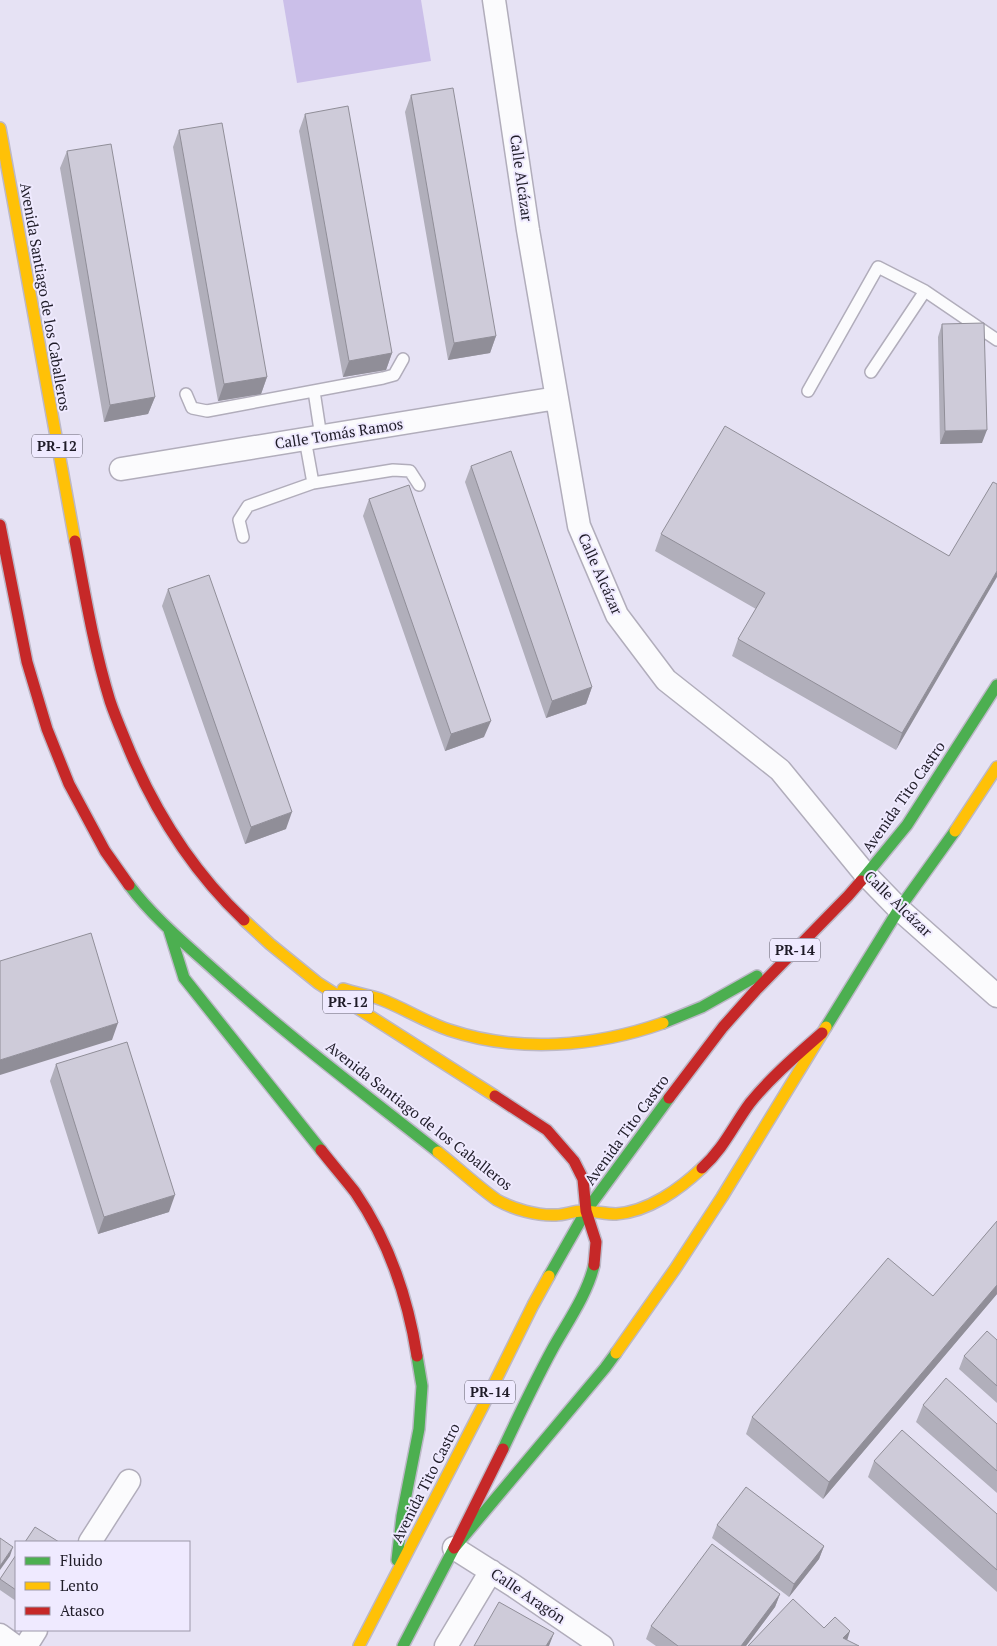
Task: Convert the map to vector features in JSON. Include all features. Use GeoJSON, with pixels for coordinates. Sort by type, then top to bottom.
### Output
{"type":"FeatureCollection","features":[{"type":"Feature","properties":{"kind":"main road","name":"Avenida Santiago de los Caballeros"},"geometry":{"type":"LineString","coordinates":[[0,128],[93,636],[110,702],[141,777],[154,802],[176,839],[201,871],[232,908],[270,944],[318,983],[547,1130],[574,1161],[582,1179],[586,1211],[552,1215],[532,1212],[498,1200],[246,999],[168,928],[137,894],[105,851],[70,784],[47,729],[27,662],[0,525]]}},
{"type":"Feature","properties":{"kind":"main road","name":"Avenida Tito Castro"},"geometry":{"type":"LineString","coordinates":[[359,1646],[483,1406],[532,1305],[586,1211],[648,1125],[723,1027],[848,896],[907,824],[997,685]]}},
{"type":"Feature","properties":{"kind":"main road"},"geometry":{"type":"LineString","coordinates":[[454,1548],[605,1368],[652,1303],[726,1190],[899,909],[954,833],[997,767]]}},
{"type":"Feature","properties":{"kind":"main road"},"geometry":{"type":"LineString","coordinates":[[168,928],[184,978],[355,1193],[380,1235],[408,1308],[422,1386],[419,1429],[402,1516],[396,1575]]}},
{"type":"Feature","properties":{"kind":"main road"},"geometry":{"type":"LineString","coordinates":[[318,983],[378,999],[438,1026],[488,1040],[533,1044],[571,1043],[625,1034],[650,1028],[684,1016],[726,995],[790,955]]}},
{"type":"Feature","properties":{"kind":"main road"},"geometry":{"type":"LineString","coordinates":[[402,1646],[454,1548],[537,1379],[592,1274],[596,1242],[586,1211],[607,1215],[641,1209],[682,1184],[718,1153],[752,1100],[779,1072],[822,1033]]}},
{"type":"Feature","properties":{"kind":"street","name":"Calle Alcázar"},"geometry":{"type":"LineString","coordinates":[[496,0],[528,230],[579,526],[617,616],[666,680],[780,770],[866,875],[899,909],[997,996]]}},
{"type":"Feature","properties":{"kind":"street","name":"Calle Tomás Ramos"},"geometry":{"type":"LineString","coordinates":[[121,469],[557,398]]}},
{"type":"Feature","properties":{"kind":"street"},"geometry":{"type":"LineString","coordinates":[[91,1541],[129,1481]]}},
{"type":"Feature","properties":{"kind":"street","name":"Calle Aragón"},"geometry":{"type":"LineString","coordinates":[[454,1548],[602,1646]]}},
{"type":"Feature","properties":{"kind":"street"},"geometry":{"type":"LineString","coordinates":[[446,1646],[491,1571]]}},
{"type":"Feature","properties":{"kind":"street"},"geometry":{"type":"LineString","coordinates":[[26,1646],[35,1631]]}},
{"type":"Feature","properties":{"kind":"street"},"geometry":{"type":"LineString","coordinates":[[0,1635],[15,1646]]}},
{"type":"Feature","properties":{"kind":"lane"},"geometry":{"type":"LineString","coordinates":[[808,391],[878,267],[925,291],[997,340]]}},
{"type":"Feature","properties":{"kind":"lane"},"geometry":{"type":"LineString","coordinates":[[871,372],[925,291]]}},
{"type":"Feature","properties":{"kind":"lane"},"geometry":{"type":"LineString","coordinates":[[186,394],[192,408],[207,412],[383,378],[394,374],[403,359]]}},
{"type":"Feature","properties":{"kind":"lane"},"geometry":{"type":"LineString","coordinates":[[313,483],[314,391]]}},
{"type":"Feature","properties":{"kind":"lane"},"geometry":{"type":"LineString","coordinates":[[243,537],[239,520],[248,506],[313,483],[393,470],[410,470],[420,485]]}},
{"type":"Feature","properties":{"kind":"shaded area"},"geometry":{"type":"Polygon","coordinates":[[[283,0],[421,0],[431,61],[297,83],[283,0]]]}},
{"type":"Feature","properties":{"kind":"building"},"geometry":{"type":"Polygon","coordinates":[[[453,88],[496,336],[454,343],[411,95],[453,88]]]}},
{"type":"Feature","properties":{"kind":"building"},"geometry":{"type":"Polygon","coordinates":[[[348,106],[392,353],[349,361],[305,114],[348,106]]]}},
{"type":"Feature","properties":{"kind":"building"},"geometry":{"type":"Polygon","coordinates":[[[222,123],[267,377],[224,384],[179,130],[222,123]]]}},
{"type":"Feature","properties":{"kind":"building"},"geometry":{"type":"Polygon","coordinates":[[[111,144],[155,397],[110,405],[67,151],[111,144]]]}},
{"type":"Feature","properties":{"kind":"building"},"geometry":{"type":"Polygon","coordinates":[[[984,323],[987,430],[945,431],[942,324],[984,323]]]}},
{"type":"Feature","properties":{"kind":"building"},"geometry":{"type":"Polygon","coordinates":[[[725,426],[949,556],[993,482],[997,484],[997,571],[902,733],[738,639],[765,593],[661,534],[725,426]]]}},
{"type":"Feature","properties":{"kind":"building"},"geometry":{"type":"Polygon","coordinates":[[[511,451],[592,687],[552,701],[471,466],[511,451]]]}},
{"type":"Feature","properties":{"kind":"building"},"geometry":{"type":"Polygon","coordinates":[[[409,485],[491,721],[451,734],[369,499],[409,485]]]}},
{"type":"Feature","properties":{"kind":"building"},"geometry":{"type":"Polygon","coordinates":[[[209,575],[292,812],[251,827],[168,589],[209,575]]]}},
{"type":"Feature","properties":{"kind":"building"},"geometry":{"type":"Polygon","coordinates":[[[91,933],[118,1023],[0,1060],[0,961],[91,933]]]}},
{"type":"Feature","properties":{"kind":"building"},"geometry":{"type":"Polygon","coordinates":[[[127,1042],[175,1195],[104,1217],[56,1064],[127,1042]]]}},
{"type":"Feature","properties":{"kind":"building"},"geometry":{"type":"Polygon","coordinates":[[[997,1221],[997,1285],[829,1482],[752,1417],[888,1258],[933,1296],[997,1221]]]}},
{"type":"Feature","properties":{"kind":"building"},"geometry":{"type":"Polygon","coordinates":[[[987,1331],[997,1340],[997,1386],[964,1356],[987,1331]]]}},
{"type":"Feature","properties":{"kind":"building"},"geometry":{"type":"Polygon","coordinates":[[[946,1378],[997,1424],[997,1471],[923,1405],[946,1378]]]}},
{"type":"Feature","properties":{"kind":"building"},"geometry":{"type":"Polygon","coordinates":[[[902,1430],[997,1514],[997,1570],[874,1461],[902,1430]]]}},
{"type":"Feature","properties":{"kind":"building"},"geometry":{"type":"Polygon","coordinates":[[[746,1487],[824,1546],[794,1584],[717,1525],[746,1487]]]}},
{"type":"Feature","properties":{"kind":"building"},"geometry":{"type":"Polygon","coordinates":[[[35,1527],[57,1541],[26,1541],[35,1527]]]}},
{"type":"Feature","properties":{"kind":"building"},"geometry":{"type":"Polygon","coordinates":[[[0,1538],[13,1547],[0,1566],[0,1538]]]}},
{"type":"Feature","properties":{"kind":"building"},"geometry":{"type":"Polygon","coordinates":[[[712,1544],[780,1594],[741,1646],[678,1646],[651,1626],[712,1544]]]}},
{"type":"Feature","properties":{"kind":"building"},"geometry":{"type":"Polygon","coordinates":[[[15,1556],[15,1589],[0,1579],[15,1556]]]}},
{"type":"Feature","properties":{"kind":"building"},"geometry":{"type":"Polygon","coordinates":[[[793,1599],[824,1628],[835,1617],[850,1631],[843,1638],[859,1646],[748,1646],[793,1599]]]}},
{"type":"Feature","properties":{"kind":"building"},"geometry":{"type":"Polygon","coordinates":[[[499,1602],[554,1633],[546,1646],[474,1646],[499,1602]]]}},
{"type":"Feature","properties":{"kind":"traffic: fast"},"geometry":{"type":"LineString","coordinates":[[861,881],[907,825],[997,685]]}},
{"type":"Feature","properties":{"kind":"traffic: fast"},"geometry":{"type":"LineString","coordinates":[[826,1027],[899,909],[955,831]]}},
{"type":"Feature","properties":{"kind":"traffic: fast"},"geometry":{"type":"LineString","coordinates":[[129,885],[168,928],[239,992],[438,1152]]}},
{"type":"Feature","properties":{"kind":"traffic: fast"},"geometry":{"type":"LineString","coordinates":[[169,930],[184,978],[321,1150]]}},
{"type":"Feature","properties":{"kind":"traffic: fast"},"geometry":{"type":"LineString","coordinates":[[663,1023],[702,1007],[757,976]]}},
{"type":"Feature","properties":{"kind":"traffic: fast"},"geometry":{"type":"LineString","coordinates":[[549,1276],[586,1211],[669,1098]]}},
{"type":"Feature","properties":{"kind":"traffic: fast"},"geometry":{"type":"LineString","coordinates":[[503,1449],[546,1360],[582,1297],[594,1265]]}},
{"type":"Feature","properties":{"kind":"traffic: fast"},"geometry":{"type":"LineString","coordinates":[[403,1646],[454,1548],[616,1353]]}},
{"type":"Feature","properties":{"kind":"traffic: fast"},"geometry":{"type":"LineString","coordinates":[[397,1560],[402,1516],[419,1429],[422,1386],[417,1356]]}},
{"type":"Feature","properties":{"kind":"traffic: slow"},"geometry":{"type":"LineString","coordinates":[[0,128],[75,541]]}},
{"type":"Feature","properties":{"kind":"traffic: slow"},"geometry":{"type":"LineString","coordinates":[[955,831],[997,767]]}},
{"type":"Feature","properties":{"kind":"traffic: slow"},"geometry":{"type":"LineString","coordinates":[[244,920],[318,983],[495,1096]]}},
{"type":"Feature","properties":{"kind":"traffic: slow"},"geometry":{"type":"LineString","coordinates":[[343,989],[380,999],[449,1030],[502,1042],[529,1044],[584,1042],[637,1031],[663,1023]]}},
{"type":"Feature","properties":{"kind":"traffic: slow"},"geometry":{"type":"LineString","coordinates":[[616,1353],[675,1269],[722,1197],[826,1027]]}},
{"type":"Feature","properties":{"kind":"traffic: slow"},"geometry":{"type":"LineString","coordinates":[[438,1152],[497,1200],[525,1211],[549,1215],[582,1211],[616,1214],[640,1209],[674,1191],[702,1168]]}},
{"type":"Feature","properties":{"kind":"traffic: slow"},"geometry":{"type":"LineString","coordinates":[[359,1646],[549,1276]]}},
{"type":"Feature","properties":{"kind":"traffic: jam"},"geometry":{"type":"LineString","coordinates":[[0,525],[27,662],[47,729],[69,784],[105,851],[129,885]]}},
{"type":"Feature","properties":{"kind":"traffic: jam"},"geometry":{"type":"LineString","coordinates":[[75,541],[90,622],[104,681],[113,710],[135,762],[160,811],[189,858],[224,900],[244,920]]}},
{"type":"Feature","properties":{"kind":"traffic: jam"},"geometry":{"type":"LineString","coordinates":[[669,1098],[723,1027],[861,881]]}},
{"type":"Feature","properties":{"kind":"traffic: jam"},"geometry":{"type":"LineString","coordinates":[[702,1168],[722,1145],[758,1093],[784,1066],[822,1033]]}},
{"type":"Feature","properties":{"kind":"traffic: jam"},"geometry":{"type":"LineString","coordinates":[[495,1096],[547,1130],[574,1161],[583,1179],[586,1211],[596,1242],[594,1265]]}},
{"type":"Feature","properties":{"kind":"traffic: jam"},"geometry":{"type":"LineString","coordinates":[[321,1150],[367,1210],[387,1250],[408,1313],[417,1356]]}},
{"type":"Feature","properties":{"kind":"traffic: jam"},"geometry":{"type":"LineString","coordinates":[[454,1548],[503,1449]]}}]}
